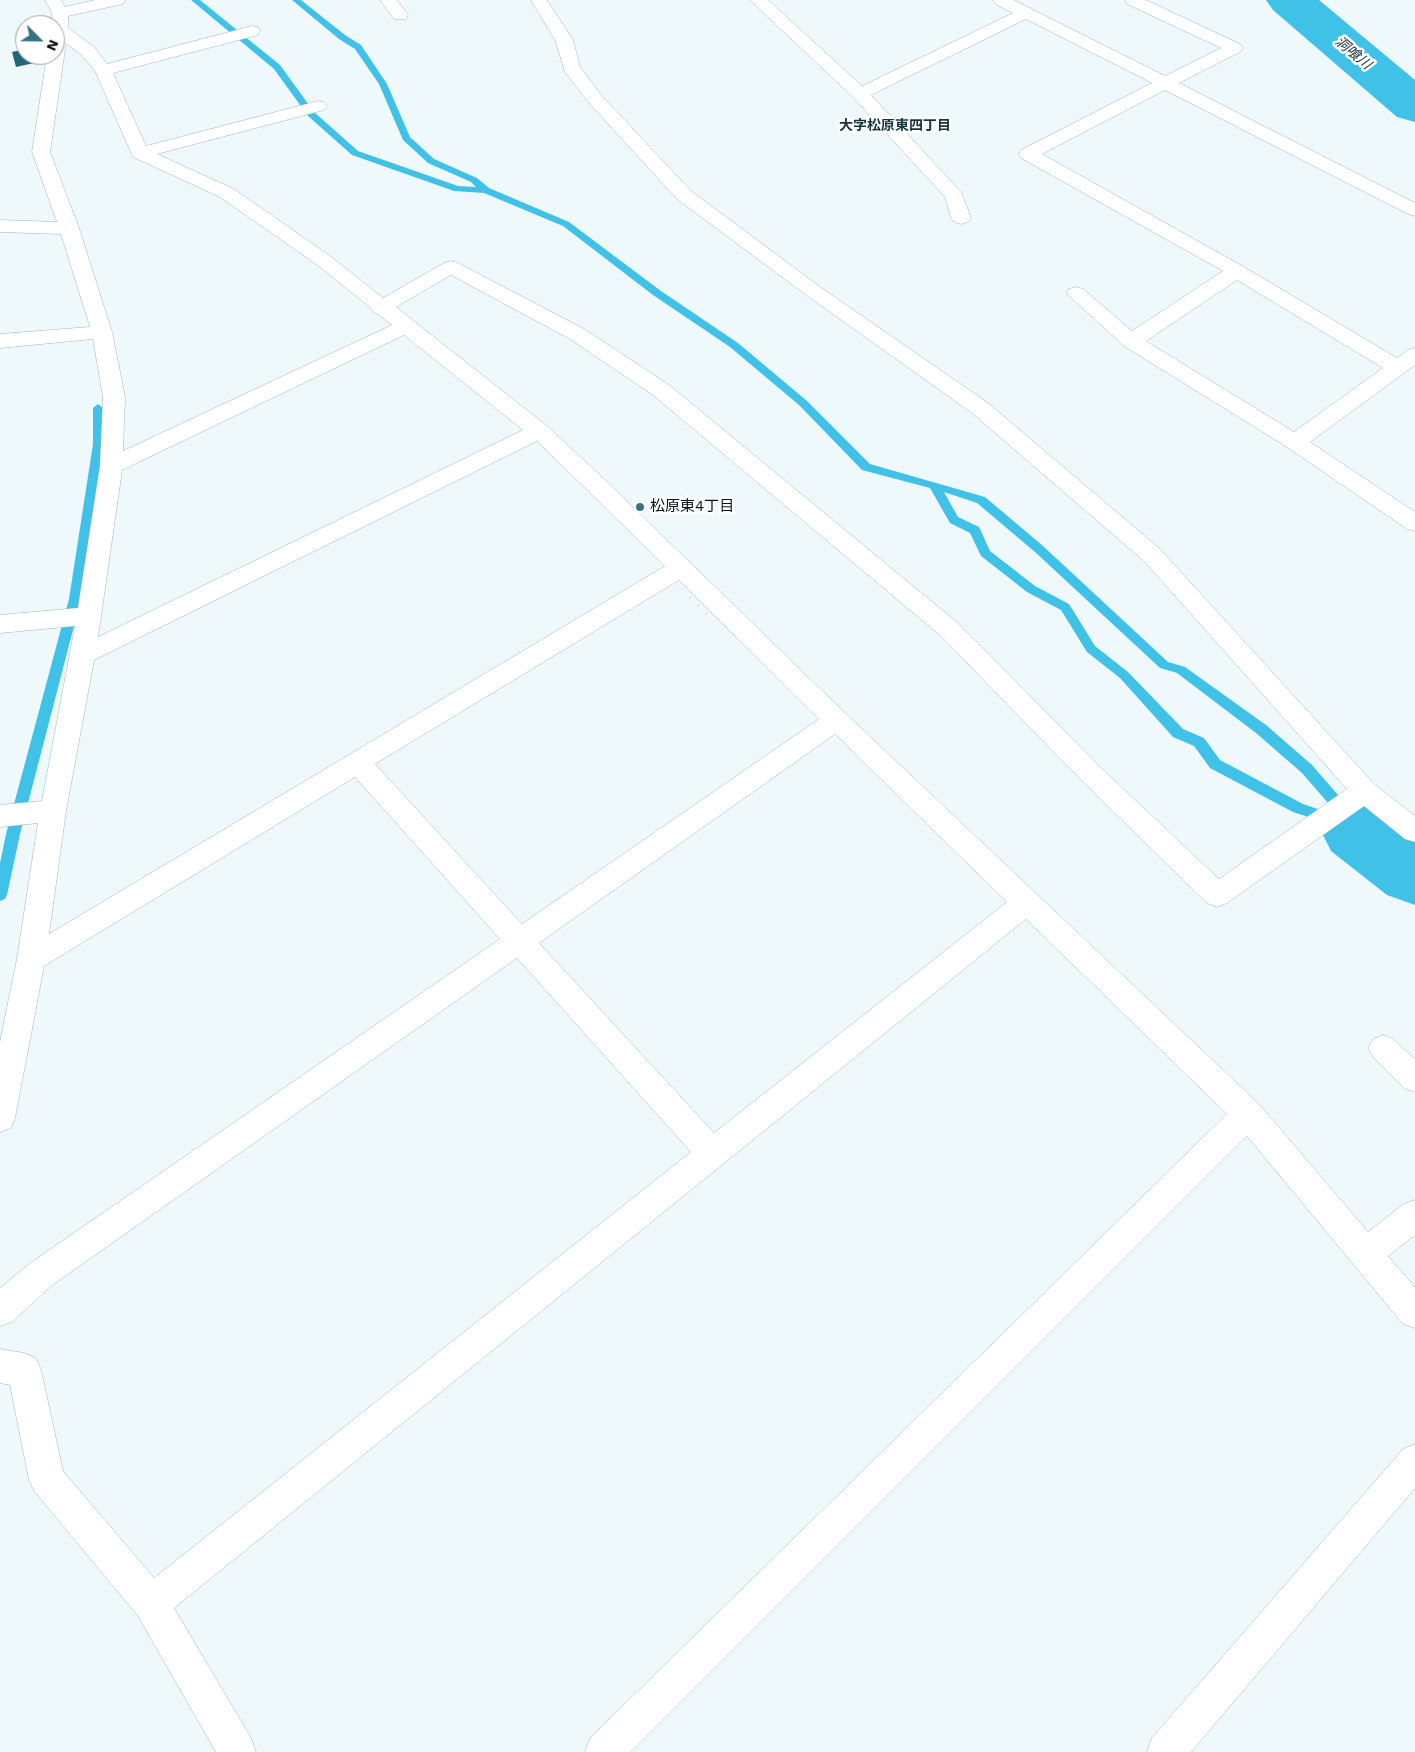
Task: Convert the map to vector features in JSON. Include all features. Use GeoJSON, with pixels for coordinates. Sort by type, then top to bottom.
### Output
{"type":"FeatureCollection","features":[{"type":"Feature","properties":{"kind":"street"},"geometry":{"type":"LineString","coordinates":[[57,14],[118,0]]}},
{"type":"Feature","properties":{"kind":"street"},"geometry":{"type":"LineString","coordinates":[[388,0],[400,15]]}},
{"type":"Feature","properties":{"kind":"street"},"geometry":{"type":"LineString","coordinates":[[539,0],[564,40],[571,68],[596,100],[684,195],[816,293],[980,408],[1145,548],[1365,791],[1415,831]]}},
{"type":"Feature","properties":{"kind":"street"},"geometry":{"type":"LineString","coordinates":[[758,0],[860,94],[954,196],[961,218]]}},
{"type":"Feature","properties":{"kind":"street"},"geometry":{"type":"LineString","coordinates":[[1001,0],[1168,83],[1415,210]]}},
{"type":"Feature","properties":{"kind":"street"},"geometry":{"type":"LineString","coordinates":[[1133,0],[1234,48],[1028,154],[1237,271],[1397,367]]}},
{"type":"Feature","properties":{"kind":"street"},"geometry":{"type":"LineString","coordinates":[[860,94],[1025,13]]}},
{"type":"Feature","properties":{"kind":"street"},"geometry":{"type":"LineString","coordinates":[[57,14],[103,70],[140,153],[227,193],[323,260],[380,308],[539,431],[836,720],[1248,1114],[1415,1312]]}},
{"type":"Feature","properties":{"kind":"street"},"geometry":{"type":"LineString","coordinates":[[0,1118],[7,1050],[30,959],[53,811],[84,655],[88,616],[111,466],[114,397],[102,332],[69,228],[41,152],[57,14]]}},
{"type":"Feature","properties":{"kind":"street"},"geometry":{"type":"LineString","coordinates":[[103,70],[252,31]]}},
{"type":"Feature","properties":{"kind":"street"},"geometry":{"type":"LineString","coordinates":[[140,153],[318,106]]}},
{"type":"Feature","properties":{"kind":"street"},"geometry":{"type":"LineString","coordinates":[[0,226],[69,228]]}},
{"type":"Feature","properties":{"kind":"street"},"geometry":{"type":"LineString","coordinates":[[380,308],[451,266],[577,334],[661,390],[950,630],[1090,774],[1217,895],[1365,791]]}},
{"type":"Feature","properties":{"kind":"street"},"geometry":{"type":"LineString","coordinates":[[1131,341],[1237,271]]}},
{"type":"Feature","properties":{"kind":"street"},"geometry":{"type":"LineString","coordinates":[[1076,294],[1131,341],[1295,442],[1415,523]]}},
{"type":"Feature","properties":{"kind":"street"},"geometry":{"type":"LineString","coordinates":[[111,466],[404,326]]}},
{"type":"Feature","properties":{"kind":"street"},"geometry":{"type":"LineString","coordinates":[[0,341],[102,332]]}},
{"type":"Feature","properties":{"kind":"street"},"geometry":{"type":"LineString","coordinates":[[1295,442],[1415,355]]}},
{"type":"Feature","properties":{"kind":"street"},"geometry":{"type":"LineString","coordinates":[[84,655],[539,431]]}},
{"type":"Feature","properties":{"kind":"street"},"geometry":{"type":"LineString","coordinates":[[30,959],[680,568]]}},
{"type":"Feature","properties":{"kind":"street"},"geometry":{"type":"LineString","coordinates":[[0,624],[88,616]]}},
{"type":"Feature","properties":{"kind":"street"},"geometry":{"type":"LineString","coordinates":[[0,1310],[40,1275],[836,720]]}},
{"type":"Feature","properties":{"kind":"street"},"geometry":{"type":"LineString","coordinates":[[358,762],[713,1154]]}},
{"type":"Feature","properties":{"kind":"street"},"geometry":{"type":"LineString","coordinates":[[0,816],[53,811]]}},
{"type":"Feature","properties":{"kind":"street"},"geometry":{"type":"LineString","coordinates":[[151,1604],[1027,902]]}},
{"type":"Feature","properties":{"kind":"street"},"geometry":{"type":"LineString","coordinates":[[1383,1048],[1415,1078]]}},
{"type":"Feature","properties":{"kind":"street"},"geometry":{"type":"LineString","coordinates":[[604,1752],[1248,1114]]}},
{"type":"Feature","properties":{"kind":"street"},"geometry":{"type":"LineString","coordinates":[[1366,1253],[1415,1215]]}},
{"type":"Feature","properties":{"kind":"street"},"geometry":{"type":"LineString","coordinates":[[0,1366],[24,1370],[47,1480],[151,1604],[237,1752]]}},
{"type":"Feature","properties":{"kind":"street"},"geometry":{"type":"LineString","coordinates":[[1166,1752],[1415,1461]]}},
{"type":"Feature","properties":{"kind":"building"},"geometry":{"type":"Polygon","coordinates":[[[15,51],[15,63],[12,52],[15,51]]]}},
{"type":"Feature","properties":{"kind":"waterway"},"geometry":{"type":"LineString","coordinates":[[195,0],[277,67],[311,114],[355,153],[457,189],[486,190]]}},
{"type":"Feature","properties":{"kind":"waterway"},"geometry":{"type":"LineString","coordinates":[[296,0],[342,37],[358,47],[383,84],[406,138],[431,161],[474,180],[486,190]]}},
{"type":"Feature","properties":{"kind":"waterway","name":"洞喰川"},"geometry":{"type":"LineString","coordinates":[[1290,0],[1415,106]]}},
{"type":"Feature","properties":{"kind":"waterway"},"geometry":{"type":"LineString","coordinates":[[486,190],[566,224],[657,293],[734,345],[803,403],[866,467],[934,485]]}},
{"type":"Feature","properties":{"kind":"waterway"},"geometry":{"type":"LineString","coordinates":[[0,895],[13,834],[75,599],[99,444],[98,408]]}},
{"type":"Feature","properties":{"kind":"waterway"},"geometry":{"type":"LineString","coordinates":[[934,485],[981,500],[1039,549],[1164,665],[1181,670],[1261,729],[1307,769],[1359,829]]}},
{"type":"Feature","properties":{"kind":"waterway"},"geometry":{"type":"LineString","coordinates":[[934,485],[954,520],[975,530],[985,553],[1031,589],[1065,607],[1091,649],[1124,675],[1178,733],[1199,742],[1215,764],[1298,808],[1330,819]]}},
{"type":"Feature","properties":{"kind":"waterway"},"geometry":{"type":"LineString","coordinates":[[1359,829],[1415,872]]}},
{"type":"Feature","properties":{"kind":"place","name":"松原東4丁目"},"geometry":{"type":"Point","coordinates":[640,507]}},
{"type":"Feature","properties":{"kind":"district","name":"大字松原東四丁目"},"geometry":{"type":"Point","coordinates":[895,126]}}]}
